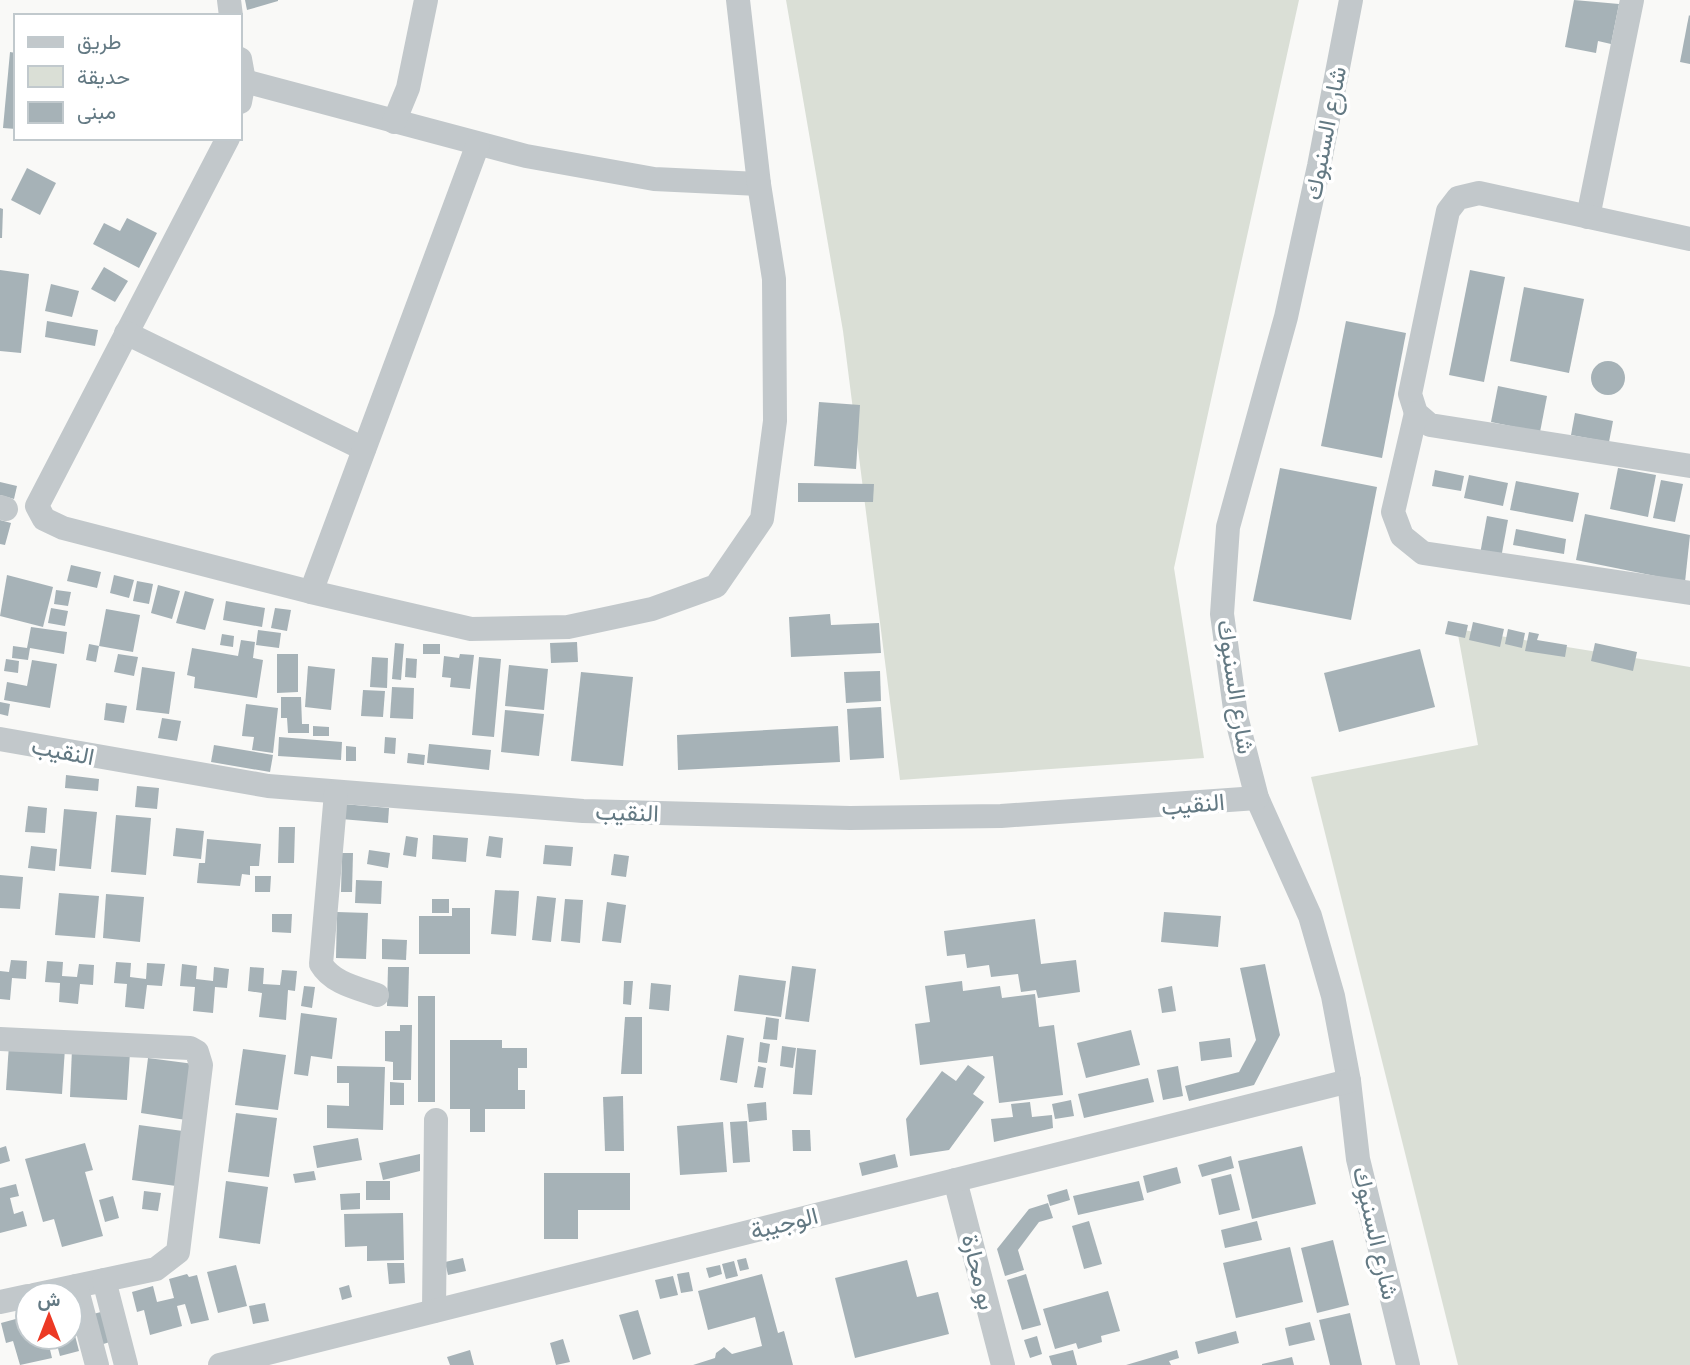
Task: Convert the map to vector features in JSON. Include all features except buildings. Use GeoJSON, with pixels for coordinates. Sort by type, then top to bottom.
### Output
{"type":"FeatureCollection","features":[{"type":"Feature","properties":{"kind":"street"},"geometry":{"type":"LineString","coordinates":[[394,122],[408,88],[426,0]]}},
{"type":"Feature","properties":{"kind":"street"},"geometry":{"type":"LineString","coordinates":[[227,140],[37,506],[44,519],[63,528],[311,592],[471,629],[568,627],[652,609],[716,586],[762,519],[775,421],[774,279],[759,184],[738,0]]}},
{"type":"Feature","properties":{"kind":"street","name":"شارع السنبوك"},"geometry":{"type":"LineString","coordinates":[[1351,0],[1286,317],[1228,527],[1222,614],[1236,716],[1257,798],[1310,916],[1333,996],[1349,1081],[1358,1159],[1408,1365]]}},
{"type":"Feature","properties":{"kind":"street"},"geometry":{"type":"LineString","coordinates":[[1588,217],[1632,0]]}},
{"type":"Feature","properties":{"kind":"street"},"geometry":{"type":"LineString","coordinates":[[242,81],[526,156],[654,179],[759,184]]}},
{"type":"Feature","properties":{"kind":"street"},"geometry":{"type":"LineString","coordinates":[[311,592],[478,144]]}},
{"type":"Feature","properties":{"kind":"street"},"geometry":{"type":"LineString","coordinates":[[1690,239],[1479,193],[1458,198],[1448,211],[1410,394],[1416,413],[1393,512],[1402,536],[1423,553],[1690,593]]}},
{"type":"Feature","properties":{"kind":"street"},"geometry":{"type":"LineString","coordinates":[[126,333],[364,449]]}},
{"type":"Feature","properties":{"kind":"street"},"geometry":{"type":"LineString","coordinates":[[1416,413],[1430,425],[1690,466]]}},
{"type":"Feature","properties":{"kind":"street","name":"النقيب"},"geometry":{"type":"LineString","coordinates":[[0,739],[232,781],[336,793],[583,811],[850,818],[1001,816],[1257,798]]}},
{"type":"Feature","properties":{"kind":"street"},"geometry":{"type":"LineString","coordinates":[[336,793],[321,964],[326,974],[338,981],[376,995]]}},
{"type":"Feature","properties":{"kind":"street"},"geometry":{"type":"LineString","coordinates":[[0,1039],[190,1048],[197,1052],[201,1065],[178,1252],[156,1269],[84,1284]]}},
{"type":"Feature","properties":{"kind":"street","name":"الوجيبة"},"geometry":{"type":"LineString","coordinates":[[220,1365],[305,1355],[434,1311],[1349,1081]]}},
{"type":"Feature","properties":{"kind":"street"},"geometry":{"type":"LineString","coordinates":[[434,1311],[436,1120]]}},
{"type":"Feature","properties":{"kind":"street","name":"بو محارة"},"geometry":{"type":"LineString","coordinates":[[955,1180],[1003,1365]]}},
{"type":"Feature","properties":{"kind":"street"},"geometry":{"type":"LineString","coordinates":[[104,1280],[126,1365]]}},
{"type":"Feature","properties":{"kind":"street"},"geometry":{"type":"LineString","coordinates":[[84,1316],[97,1365]]}},
{"type":"Feature","properties":{"kind":"green space"},"geometry":{"type":"Polygon","coordinates":[[[786,0],[1299,0],[1174,568],[1204,758],[900,780],[843,331],[786,0]]]}},
{"type":"Feature","properties":{"kind":"green space"},"geometry":{"type":"Polygon","coordinates":[[[1457,629],[1690,667],[1690,1365],[1458,1365],[1311,777],[1478,745],[1457,629]]]}}]}
